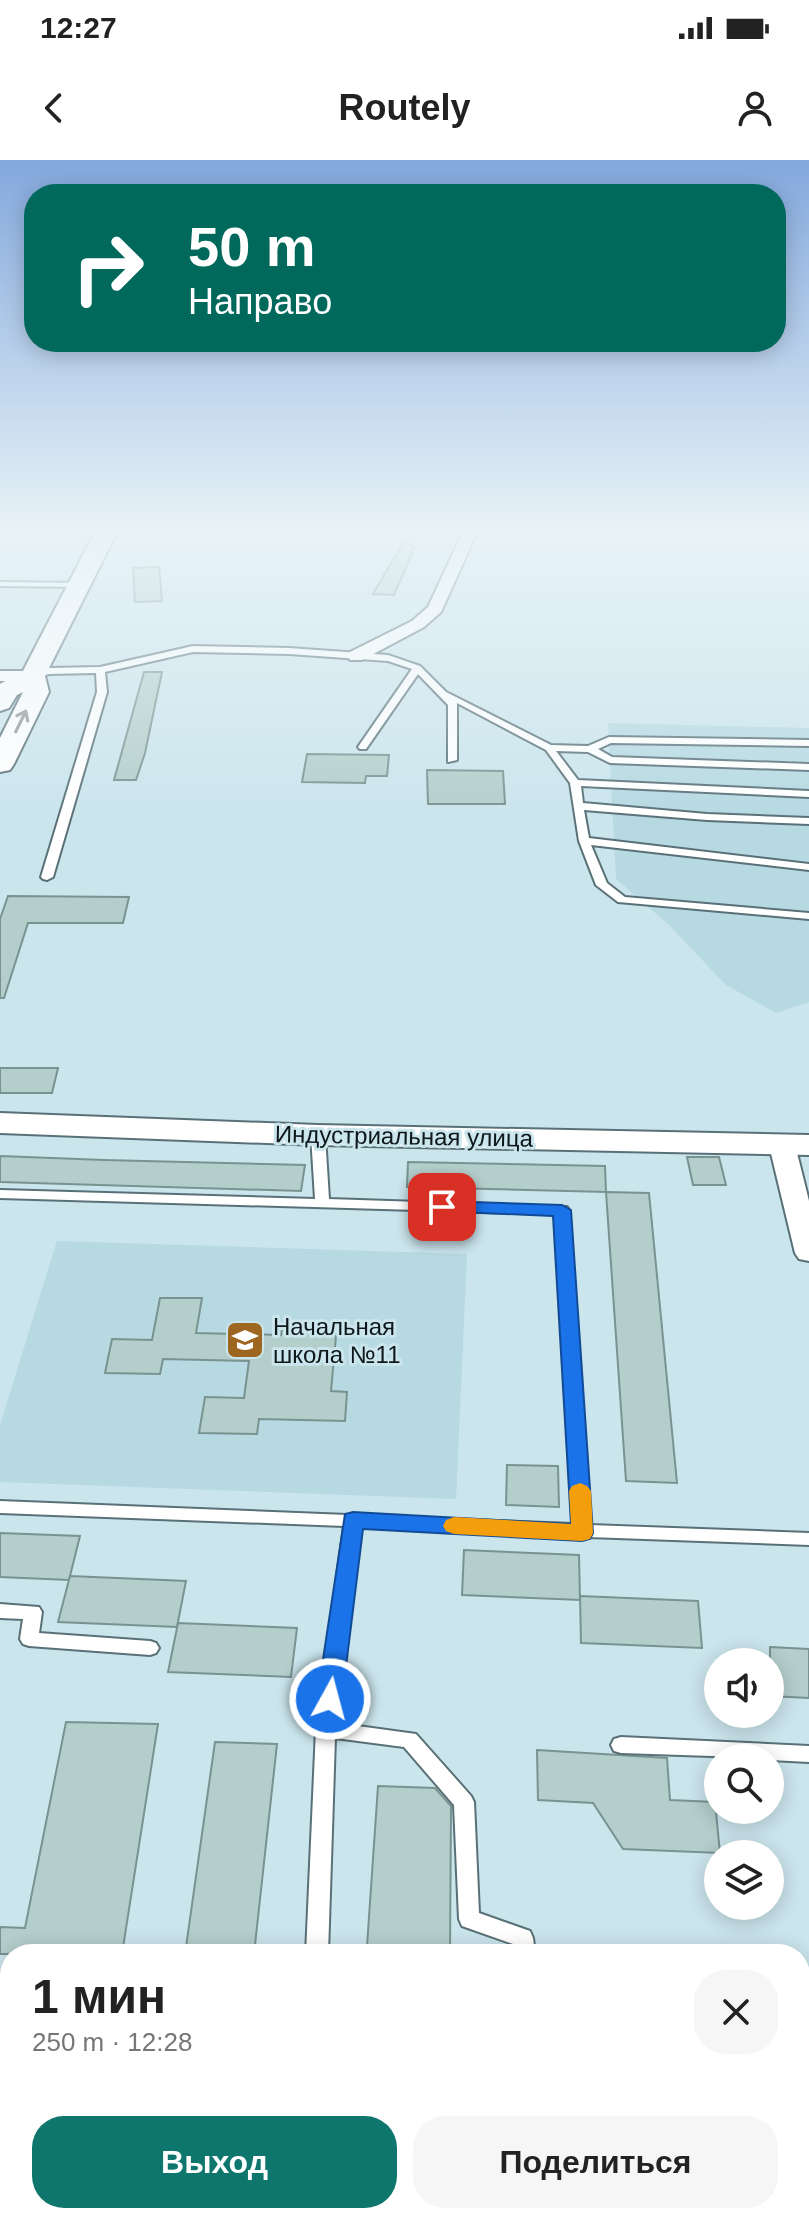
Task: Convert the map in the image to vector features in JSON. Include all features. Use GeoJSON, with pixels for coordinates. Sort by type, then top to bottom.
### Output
{"type":"FeatureCollection","features":[{"type":"Feature","properties":{"kind":"main road"},"geometry":{"type":"LineString","coordinates":[[0,703],[7,690],[33,676],[57,628]]}},
{"type":"Feature","properties":{"kind":"main road"},"geometry":{"type":"LineString","coordinates":[[0,764],[36,692],[33,676]]}},
{"type":"Feature","properties":{"kind":"street"},"geometry":{"type":"LineString","coordinates":[[356,656],[410,628]]}},
{"type":"Feature","properties":{"kind":"street"},"geometry":{"type":"LineString","coordinates":[[0,676],[33,676]]}},
{"type":"Feature","properties":{"kind":"street","name":"Индустриальная улица"},"geometry":{"type":"LineString","coordinates":[[0,1123],[318,1135],[795,1145]]}},
{"type":"Feature","properties":{"kind":"street"},"geometry":{"type":"LineString","coordinates":[[795,1145],[809,1253]]}},
{"type":"Feature","properties":{"kind":"lane"},"geometry":{"type":"LineString","coordinates":[[33,676],[48,671],[100,670],[193,649],[388,658],[417,668],[453,704],[452,760]]}},
{"type":"Feature","properties":{"kind":"lane"},"geometry":{"type":"LineString","coordinates":[[363,747],[417,668]]}},
{"type":"Feature","properties":{"kind":"lane"},"geometry":{"type":"LineString","coordinates":[[47,877],[102,692],[100,670]]}},
{"type":"Feature","properties":{"kind":"lane"},"geometry":{"type":"LineString","coordinates":[[439,691],[549,748],[575,783],[584,841],[602,885],[622,900],[809,916]]}},
{"type":"Feature","properties":{"kind":"lane"},"geometry":{"type":"LineString","coordinates":[[549,748],[590,749],[609,740],[809,743]]}},
{"type":"Feature","properties":{"kind":"lane"},"geometry":{"type":"LineString","coordinates":[[590,749],[610,760],[809,767]]}},
{"type":"Feature","properties":{"kind":"lane"},"geometry":{"type":"LineString","coordinates":[[575,783],[809,794]]}},
{"type":"Feature","properties":{"kind":"lane"},"geometry":{"type":"LineString","coordinates":[[578,806],[707,817],[809,821]]}},
{"type":"Feature","properties":{"kind":"lane"},"geometry":{"type":"LineString","coordinates":[[584,841],[809,867]]}},
{"type":"Feature","properties":{"kind":"lane"},"geometry":{"type":"LineString","coordinates":[[318,1135],[322,1203]]}},
{"type":"Feature","properties":{"kind":"lane"},"geometry":{"type":"LineString","coordinates":[[0,1194],[562,1210],[582,1533]]}},
{"type":"Feature","properties":{"kind":"lane"},"geometry":{"type":"LineString","coordinates":[[0,1507],[353,1520],[582,1533],[809,1539]]}},
{"type":"Feature","properties":{"kind":"lane"},"geometry":{"type":"LineString","coordinates":[[317,1944],[326,1729],[353,1520]]}},
{"type":"Feature","properties":{"kind":"lane"},"geometry":{"type":"LineString","coordinates":[[0,1611],[33,1612],[29,1639],[150,1648]]}},
{"type":"Feature","properties":{"kind":"lane"},"geometry":{"type":"LineString","coordinates":[[326,1729],[409,1740],[464,1802],[469,1919],[523,1938],[523,1944]]}},
{"type":"Feature","properties":{"kind":"lane"},"geometry":{"type":"LineString","coordinates":[[621,1745],[809,1754]]}},
{"type":"Feature","properties":{"kind":"shaded area"},"geometry":{"type":"Polygon","coordinates":[[[608,723],[809,728],[809,1002],[776,1013],[726,985],[669,925],[616,879],[608,723]]]}},
{"type":"Feature","properties":{"kind":"shaded area","name":"Начальная школа №11"},"geometry":{"type":"Polygon","coordinates":[[[57,1241],[467,1254],[456,1499],[0,1482],[0,1425],[57,1241]]]}},
{"type":"Feature","properties":{"kind":"building"},"geometry":{"type":"Polygon","coordinates":[[[144,672],[162,672],[145,753],[136,780],[114,780],[144,672]]]}},
{"type":"Feature","properties":{"kind":"building"},"geometry":{"type":"Polygon","coordinates":[[[307,754],[389,755],[387,776],[366,776],[365,783],[302,782],[307,754]]]}},
{"type":"Feature","properties":{"kind":"building"},"geometry":{"type":"Polygon","coordinates":[[[427,770],[503,771],[505,804],[428,804],[427,770]]]}},
{"type":"Feature","properties":{"kind":"building"},"geometry":{"type":"Polygon","coordinates":[[[8,896],[129,897],[123,923],[28,923],[4,998],[0,998],[0,919],[8,896]]]}},
{"type":"Feature","properties":{"kind":"building"},"geometry":{"type":"Polygon","coordinates":[[[0,1068],[58,1068],[52,1093],[0,1093],[0,1068]]]}},
{"type":"Feature","properties":{"kind":"building"},"geometry":{"type":"Polygon","coordinates":[[[0,1156],[305,1165],[301,1191],[0,1182],[0,1156]]]}},
{"type":"Feature","properties":{"kind":"building"},"geometry":{"type":"Polygon","coordinates":[[[687,1157],[719,1157],[726,1185],[693,1185],[687,1157]]]}},
{"type":"Feature","properties":{"kind":"building"},"geometry":{"type":"Polygon","coordinates":[[[408,1162],[605,1166],[606,1192],[407,1187],[408,1162]]]}},
{"type":"Feature","properties":{"kind":"building"},"geometry":{"type":"Polygon","coordinates":[[[606,1192],[649,1193],[677,1483],[626,1481],[606,1192]]]}},
{"type":"Feature","properties":{"kind":"building"},"geometry":{"type":"Polygon","coordinates":[[[160,1298],[202,1298],[196,1333],[281,1335],[283,1324],[337,1325],[331,1391],[347,1392],[345,1421],[259,1419],[257,1434],[199,1433],[205,1397],[244,1398],[249,1361],[163,1359],[160,1374],[105,1373],[112,1339],[152,1340],[160,1298]]]}},
{"type":"Feature","properties":{"kind":"building"},"geometry":{"type":"Polygon","coordinates":[[[507,1465],[558,1466],[559,1507],[506,1505],[507,1465]]]}},
{"type":"Feature","properties":{"kind":"building"},"geometry":{"type":"Polygon","coordinates":[[[0,1533],[80,1536],[69,1580],[0,1577],[0,1533]]]}},
{"type":"Feature","properties":{"kind":"building"},"geometry":{"type":"Polygon","coordinates":[[[464,1550],[579,1555],[580,1600],[462,1595],[464,1550]]]}},
{"type":"Feature","properties":{"kind":"building"},"geometry":{"type":"Polygon","coordinates":[[[70,1576],[186,1581],[177,1627],[58,1622],[70,1576]]]}},
{"type":"Feature","properties":{"kind":"building"},"geometry":{"type":"Polygon","coordinates":[[[580,1596],[698,1601],[702,1648],[581,1643],[580,1596]]]}},
{"type":"Feature","properties":{"kind":"building"},"geometry":{"type":"Polygon","coordinates":[[[178,1623],[297,1628],[291,1677],[168,1672],[178,1623]]]}},
{"type":"Feature","properties":{"kind":"building"},"geometry":{"type":"Polygon","coordinates":[[[770,1647],[809,1649],[809,1698],[784,1697],[784,1648],[770,1647]]]}},
{"type":"Feature","properties":{"kind":"building"},"geometry":{"type":"Polygon","coordinates":[[[66,1722],[158,1724],[124,1944],[0,1944],[0,1927],[25,1928],[66,1722]]]}},
{"type":"Feature","properties":{"kind":"building"},"geometry":{"type":"Polygon","coordinates":[[[215,1742],[277,1744],[255,1944],[186,1944],[215,1742]]]}},
{"type":"Feature","properties":{"kind":"building"},"geometry":{"type":"Polygon","coordinates":[[[537,1750],[667,1758],[670,1800],[704,1802],[704,1824],[717,1824],[719,1840],[704,1840],[704,1852],[623,1849],[593,1803],[538,1800],[537,1750]]]}},
{"type":"Feature","properties":{"kind":"building"},"geometry":{"type":"Polygon","coordinates":[[[378,1786],[435,1788],[451,1806],[450,1944],[367,1944],[378,1786]]]}},
{"type":"Feature","properties":{"kind":"slow traffic"},"geometry":{"type":"LineString","coordinates":[[454,1526],[582,1533],[580,1491]]}},
{"type":"Feature","properties":{"kind":"place","name":"Начальная школа №11"},"geometry":{"type":"Point","coordinates":[245,1340]}},
{"type":"Feature","properties":{"kind":"route"},"geometry":{"type":"LineString","coordinates":[[330,1699],[353,1520],[582,1533],[562,1210],[442,1207]]}}]}
